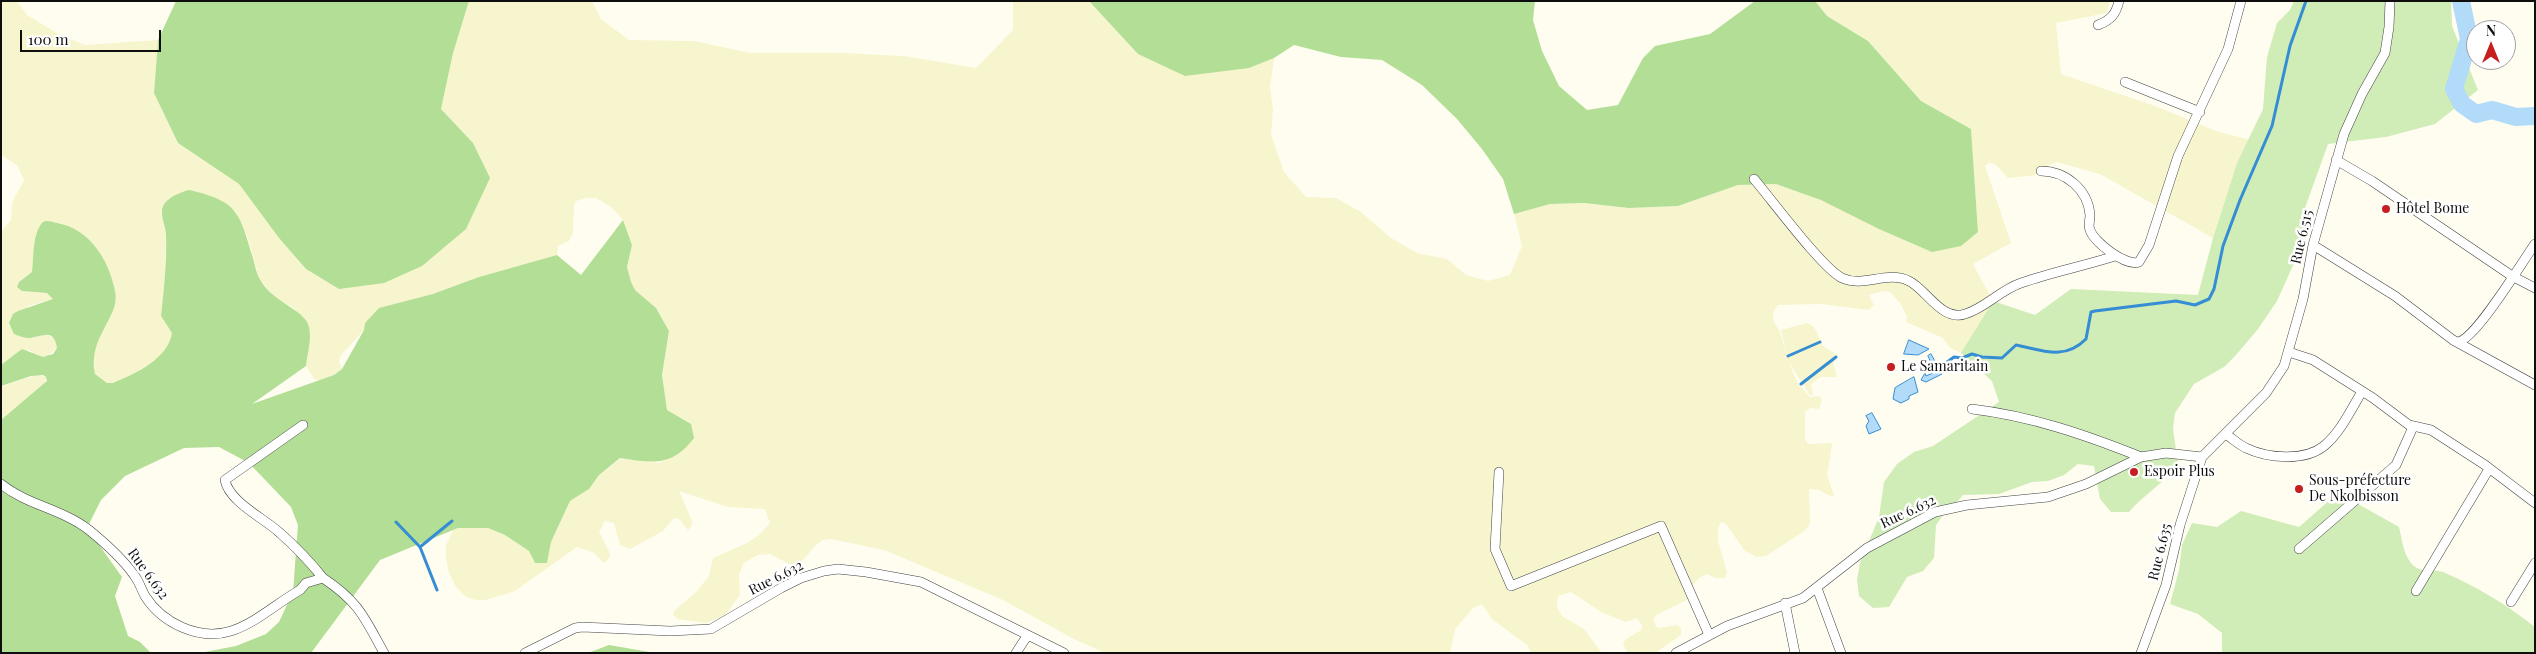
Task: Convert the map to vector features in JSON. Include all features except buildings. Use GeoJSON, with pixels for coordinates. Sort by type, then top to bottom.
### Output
{"type":"FeatureCollection","features":[{"type":"Feature","properties":{"kind":"street"},"geometry":{"type":"LineString","coordinates":[[2098,25],[2107,22],[2116,13],[2120,1]]}},
{"type":"Feature","properties":{"kind":"street"},"geometry":{"type":"LineString","coordinates":[[2040,171],[2053,171],[2070,179],[2084,195],[2090,215],[2089,229],[2096,240],[2115,256],[2136,264],[2139,262],[2149,246],[2178,156],[2228,49],[2240,1]]}},
{"type":"Feature","properties":{"kind":"street","name":"Rue 6.515"},"geometry":{"type":"LineString","coordinates":[[2202,457],[2227,435],[2266,393],[2284,366],[2336,160],[2350,118],[2385,53],[2390,1]]}},
{"type":"Feature","properties":{"kind":"street"},"geometry":{"type":"LineString","coordinates":[[2125,82],[2200,112]]}},
{"type":"Feature","properties":{"kind":"street"},"geometry":{"type":"LineString","coordinates":[[2336,160],[2372,181],[2512,276],[2535,288]]}},
{"type":"Feature","properties":{"kind":"street"},"geometry":{"type":"LineString","coordinates":[[1754,179],[1826,266],[1842,278],[1860,282],[1891,277],[1909,281],[1949,314],[1964,315],[2001,291],[2021,283],[2115,256]]}},
{"type":"Feature","properties":{"kind":"street"},"geometry":{"type":"LineString","coordinates":[[2458,342],[2462,341],[2479,326],[2535,244]]}},
{"type":"Feature","properties":{"kind":"street"},"geometry":{"type":"LineString","coordinates":[[2313,246],[2395,296],[2428,323],[2458,342],[2535,385]]}},
{"type":"Feature","properties":{"kind":"street"},"geometry":{"type":"LineString","coordinates":[[2289,352],[2314,360],[2413,427],[2431,430],[2535,503]]}},
{"type":"Feature","properties":{"kind":"street"},"geometry":{"type":"LineString","coordinates":[[2227,435],[2246,448],[2263,453],[2284,456],[2308,454],[2327,442],[2347,416],[2361,393]]}},
{"type":"Feature","properties":{"kind":"street"},"geometry":{"type":"LineString","coordinates":[[1972,409],[2000,412],[2048,424],[2141,457]]}},
{"type":"Feature","properties":{"kind":"street"},"geometry":{"type":"LineString","coordinates":[[303,424],[225,480],[227,489],[250,512],[281,533],[324,578],[361,610],[384,653]]}},
{"type":"Feature","properties":{"kind":"street"},"geometry":{"type":"LineString","coordinates":[[2299,548],[2396,465],[2413,427]]}},
{"type":"Feature","properties":{"kind":"street","name":"Rue 6.632"},"geometry":{"type":"LineString","coordinates":[[1676,653],[1709,635],[1760,616],[1785,603],[1803,598],[1867,548],[1935,512],[1967,505],[2048,497],[2095,480],[2141,457],[2166,452],[2202,457]]}},
{"type":"Feature","properties":{"kind":"street","name":"Rue 6.635"},"geometry":{"type":"LineString","coordinates":[[2141,653],[2166,585],[2180,525],[2202,457]]}},
{"type":"Feature","properties":{"kind":"street"},"geometry":{"type":"LineString","coordinates":[[2416,591],[2489,469]]}},
{"type":"Feature","properties":{"kind":"street"},"geometry":{"type":"LineString","coordinates":[[1499,472],[1495,549],[1511,586],[1662,526],[1709,635]]}},
{"type":"Feature","properties":{"kind":"street","name":"Rue 6.632"},"geometry":{"type":"LineString","coordinates":[[1,484],[14,494],[61,513],[87,528],[120,558],[136,577],[145,596],[161,615],[186,629],[210,633],[232,631],[300,590],[306,583],[324,578]]}},
{"type":"Feature","properties":{"kind":"street"},"geometry":{"type":"LineString","coordinates":[[2511,602],[2531,577],[2535,563]]}},
{"type":"Feature","properties":{"kind":"street","name":"Rue 6.632"},"geometry":{"type":"LineString","coordinates":[[525,653],[575,628],[582,627],[670,631],[711,629],[801,578],[838,569],[898,576],[921,582],[956,597],[1027,636],[1064,653]]}},
{"type":"Feature","properties":{"kind":"street"},"geometry":{"type":"LineString","coordinates":[[1817,588],[1841,653]]}},
{"type":"Feature","properties":{"kind":"street"},"geometry":{"type":"LineString","coordinates":[[1785,603],[1795,653]]}},
{"type":"Feature","properties":{"kind":"street"},"geometry":{"type":"LineString","coordinates":[[1016,653],[1027,636]]}},
{"type":"Feature","properties":{"kind":"shaded area"},"geometry":{"type":"Polygon","coordinates":[[[1,1],[17,1],[27,15],[62,36],[85,45],[158,40],[154,93],[178,143],[239,184],[279,238],[306,269],[339,289],[473,143],[441,109],[453,53],[469,1],[592,1],[601,19],[629,40],[694,41],[751,53],[842,53],[904,56],[976,68],[1013,30],[1013,1],[1089,1],[1138,54],[1249,68],[1274,58],[1270,87],[1273,110],[1271,135],[1284,172],[1306,197],[1336,198],[1361,212],[1391,238],[1417,253],[1447,259],[1466,275],[1488,281],[1510,275],[1522,246],[1514,214],[1550,204],[1584,203],[1629,208],[1678,206],[1738,185],[1776,184],[1960,246],[1978,232],[1971,129],[1921,101],[1868,41],[1827,16],[1815,1],[2110,1],[2107,13],[2056,23],[2061,74],[2155,106],[2216,131],[2250,140],[2237,163],[2213,238],[2100,174],[2057,162],[2044,167],[2036,175],[2008,178],[1995,164],[1989,163],[1985,166],[2011,243],[1973,264],[1993,301],[1961,353],[1949,347],[1943,338],[1906,322],[1907,317],[1900,303],[1890,292],[1883,291],[1869,295],[1874,305],[1869,310],[1821,304],[1778,305],[1774,311],[1773,320],[1780,332],[1788,360],[1781,330],[1807,323],[1814,327],[1823,346],[1833,352],[1837,358],[1833,363],[1837,377],[1821,377],[1811,384],[1813,395],[1810,395],[1789,363],[1798,384],[1810,397],[1820,396],[1822,400],[1819,409],[1810,408],[1805,412],[1805,439],[1808,444],[1831,443],[1827,475],[1834,495],[1832,497],[1819,490],[1809,489],[1810,523],[1806,530],[1766,556],[1757,557],[1745,551],[1726,524],[1721,522],[1718,528],[1718,541],[1727,572],[1725,578],[1715,578],[1707,574],[1699,578],[1692,586],[1692,594],[1689,599],[1656,615],[1654,619],[1655,625],[1659,628],[1677,625],[1681,628],[1681,635],[1655,653],[1628,653],[1623,645],[1625,640],[1641,630],[1642,625],[1637,618],[1626,622],[1601,612],[1571,592],[1558,596],[1557,607],[1562,616],[1584,629],[1602,653],[1531,653],[1527,645],[1492,619],[1482,604],[1473,608],[1455,629],[1450,653],[1105,653],[1074,639],[1003,600],[884,550],[831,539],[823,540],[815,546],[796,568],[770,554],[758,555],[744,563],[739,574],[740,595],[724,616],[706,623],[677,619],[673,614],[674,611],[696,592],[709,576],[713,558],[747,543],[759,535],[770,523],[765,509],[728,507],[679,491],[692,521],[692,526],[688,530],[679,519],[674,518],[663,531],[630,549],[620,545],[614,523],[605,521],[599,532],[609,551],[610,557],[604,563],[594,553],[577,547],[515,591],[486,600],[466,597],[456,587],[449,573],[446,558],[446,545],[453,530],[458,528],[488,528],[505,535],[529,551],[535,563],[547,563],[551,542],[570,501],[589,489],[599,475],[621,458],[659,463],[675,456],[691,424],[667,410],[662,375],[669,331],[656,308],[635,290],[631,282],[627,267],[632,245],[623,220],[611,207],[596,198],[576,201],[574,206],[573,233],[569,241],[558,246],[557,255],[479,277],[365,323],[364,330],[341,355],[339,361],[342,369],[320,381],[314,379],[306,366],[309,336],[295,309],[273,296],[259,278],[247,236],[235,210],[161,212],[166,232],[165,278],[161,316],[172,333],[171,341],[164,355],[131,375],[113,383],[107,383],[95,374],[93,350],[112,313],[62,224],[46,221],[42,223],[36,236],[32,272],[19,282],[22,291],[47,293],[53,299],[28,306],[14,334],[24,337],[43,334],[56,340],[57,348],[47,357],[38,357],[29,350],[1,365],[1,232],[11,220],[12,203],[24,180],[17,165],[1,155],[1,1]]]}},
{"type":"Feature","properties":{"kind":"shaded area"},"geometry":{"type":"Polygon","coordinates":[[[37,375],[46,377],[45,385],[1,420],[1,386],[37,375]]]}},
{"type":"Feature","properties":{"kind":"green space"},"geometry":{"type":"Polygon","coordinates":[[[176,1],[469,1],[453,53],[441,109],[473,143],[490,178],[466,229],[422,266],[384,283],[339,289],[306,269],[279,238],[239,184],[178,143],[154,93],[158,40],[176,1]]]}},
{"type":"Feature","properties":{"kind":"green space"},"geometry":{"type":"Polygon","coordinates":[[[1089,1],[1535,1],[1533,20],[1542,51],[1559,86],[1587,110],[1618,105],[1643,58],[1655,46],[1710,34],[1755,1],[1815,1],[1827,16],[1868,41],[1921,101],[1971,129],[1978,232],[1961,246],[1932,252],[1879,229],[1821,200],[1776,184],[1738,185],[1678,206],[1629,208],[1584,203],[1550,204],[1514,214],[1503,179],[1482,149],[1457,119],[1422,85],[1382,60],[1341,57],[1294,45],[1274,58],[1249,68],[1185,76],[1138,54],[1089,1]]]}},
{"type":"Feature","properties":{"kind":"green space"},"geometry":{"type":"Polygon","coordinates":[[[2294,1],[2451,1],[2452,26],[2466,60],[2466,70],[2470,70],[2478,90],[2435,124],[2386,137],[2328,144],[2305,208],[2303,243],[2277,301],[2258,329],[2224,367],[2194,384],[2175,413],[2173,429],[2178,464],[2167,477],[2129,512],[2111,512],[2100,499],[2094,466],[2078,464],[2064,475],[2048,481],[2032,482],[1999,494],[1963,495],[1952,508],[1946,511],[1936,525],[1934,558],[1923,571],[1907,577],[1889,607],[1873,608],[1859,596],[1857,580],[1860,563],[1879,517],[1884,482],[1897,464],[1914,452],[1933,446],[1999,402],[1992,381],[1961,353],[1993,301],[2035,315],[2071,289],[2198,295],[2213,238],[2237,163],[2263,109],[2267,57],[2277,23],[2290,10],[2294,1]]]}},
{"type":"Feature","properties":{"kind":"green space"},"geometry":{"type":"Polygon","coordinates":[[[189,190],[217,198],[233,210],[243,227],[261,281],[272,294],[299,313],[308,324],[310,339],[306,366],[252,404],[334,375],[342,369],[364,330],[365,323],[379,308],[433,294],[479,277],[557,255],[581,275],[623,220],[632,245],[627,267],[631,282],[635,290],[656,308],[669,331],[662,375],[667,410],[691,424],[694,438],[678,454],[670,458],[652,462],[620,458],[599,475],[589,489],[570,501],[551,542],[547,563],[535,563],[529,551],[505,535],[488,528],[458,528],[380,560],[311,653],[200,653],[236,646],[266,634],[279,622],[293,592],[298,525],[291,507],[249,463],[219,447],[184,448],[125,476],[101,500],[87,528],[122,577],[115,596],[128,636],[140,642],[151,653],[1,653],[1,420],[47,381],[43,375],[31,376],[1,386],[1,365],[22,349],[43,357],[53,354],[57,348],[56,342],[51,336],[22,337],[14,334],[9,323],[13,314],[18,311],[53,299],[47,293],[22,291],[17,287],[19,282],[32,272],[36,234],[45,221],[69,226],[88,239],[103,257],[112,279],[116,301],[99,338],[94,361],[95,374],[107,383],[113,383],[150,364],[158,358],[169,342],[172,333],[161,316],[166,243],[162,210],[170,198],[189,190]]]}},
{"type":"Feature","properties":{"kind":"green space"},"geometry":{"type":"Polygon","coordinates":[[[2332,498],[2358,504],[2399,527],[2406,555],[2417,568],[2443,572],[2467,583],[2535,627],[2535,653],[2222,653],[2222,633],[2198,614],[2170,604],[2179,570],[2182,545],[2192,523],[2217,527],[2241,511],[2299,527],[2332,498]]]}},
{"type":"Feature","properties":{"kind":"green space"},"geometry":{"type":"Polygon","coordinates":[[[609,645],[655,653],[588,653],[609,645]]]}},
{"type":"Feature","properties":{"kind":"water"},"geometry":{"type":"Polygon","coordinates":[[[1909,340],[1929,349],[1918,355],[1904,354],[1909,340]]]}},
{"type":"Feature","properties":{"kind":"water"},"geometry":{"type":"Polygon","coordinates":[[[1931,354],[1942,374],[1926,382],[1921,380],[1925,373],[1926,376],[1935,372],[1928,356],[1931,354]]]}},
{"type":"Feature","properties":{"kind":"water"},"geometry":{"type":"Polygon","coordinates":[[[1914,377],[1918,392],[1909,396],[1909,399],[1901,403],[1893,399],[1895,388],[1914,377]]]}},
{"type":"Feature","properties":{"kind":"water"},"geometry":{"type":"Polygon","coordinates":[[[1872,413],[1881,429],[1869,434],[1866,426],[1869,421],[1866,416],[1872,413]]]}},
{"type":"Feature","properties":{"kind":"waterway"},"geometry":{"type":"LineString","coordinates":[[1939,368],[1954,357],[1962,358],[1972,354],[1982,357],[2002,358],[2016,345],[2052,352],[2069,350],[2078,346],[2086,339],[2091,312],[2176,301],[2195,305],[2209,299],[2214,289],[2223,246],[2240,200],[2272,126],[2290,46],[2306,1]]}},
{"type":"Feature","properties":{"kind":"waterway"},"geometry":{"type":"LineString","coordinates":[[2461,1],[2469,39],[2454,89],[2462,104],[2476,114],[2492,110],[2516,117],[2535,116]]}},
{"type":"Feature","properties":{"kind":"waterway"},"geometry":{"type":"LineString","coordinates":[[1788,356],[1820,342]]}},
{"type":"Feature","properties":{"kind":"waterway"},"geometry":{"type":"LineString","coordinates":[[1801,384],[1836,357]]}},
{"type":"Feature","properties":{"kind":"waterway"},"geometry":{"type":"LineString","coordinates":[[420,547],[452,521]]}},
{"type":"Feature","properties":{"kind":"waterway"},"geometry":{"type":"LineString","coordinates":[[396,522],[420,547],[437,590]]}},
{"type":"Feature","properties":{"kind":"place","name":"Hôtel Bome"},"geometry":{"type":"Point","coordinates":[2386,209]}},
{"type":"Feature","properties":{"kind":"place","name":"Le Samaritain"},"geometry":{"type":"Point","coordinates":[1891,367]}},
{"type":"Feature","properties":{"kind":"place","name":"Espoir Plus"},"geometry":{"type":"Point","coordinates":[2134,472]}},
{"type":"Feature","properties":{"kind":"place","name":"Sous-préfecture De Nkolbisson"},"geometry":{"type":"Point","coordinates":[2299,489]}}]}
